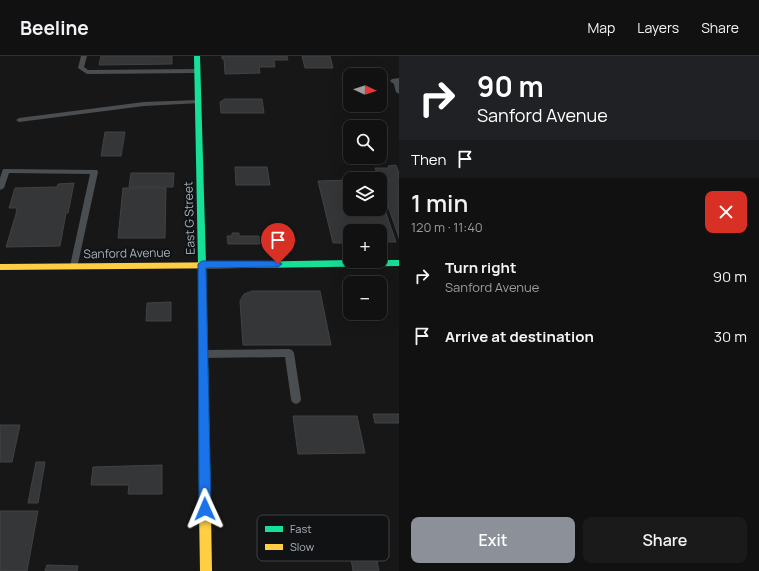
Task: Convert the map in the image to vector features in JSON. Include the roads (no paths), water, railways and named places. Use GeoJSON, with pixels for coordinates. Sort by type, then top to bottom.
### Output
{"type":"FeatureCollection","features":[{"type":"Feature","properties":{"kind":"street","name":"East G Street"},"geometry":{"type":"LineString","coordinates":[[197,56],[202,264],[206,571]]}},
{"type":"Feature","properties":{"kind":"street","name":"Sanford Avenue"},"geometry":{"type":"LineString","coordinates":[[0,267],[399,263]]}},
{"type":"Feature","properties":{"kind":"lane"},"geometry":{"type":"LineString","coordinates":[[84,56],[81,68],[87,72],[197,71]]}},
{"type":"Feature","properties":{"kind":"lane"},"geometry":{"type":"LineString","coordinates":[[398,81],[399,92]]}},
{"type":"Feature","properties":{"kind":"lane"},"geometry":{"type":"LineString","coordinates":[[19,120],[144,104],[198,102]]}},
{"type":"Feature","properties":{"kind":"lane"},"geometry":{"type":"LineString","coordinates":[[0,188],[6,171],[94,172],[74,266]]}},
{"type":"Feature","properties":{"kind":"lane"},"geometry":{"type":"LineString","coordinates":[[203,354],[289,353],[296,399]]}}]}
